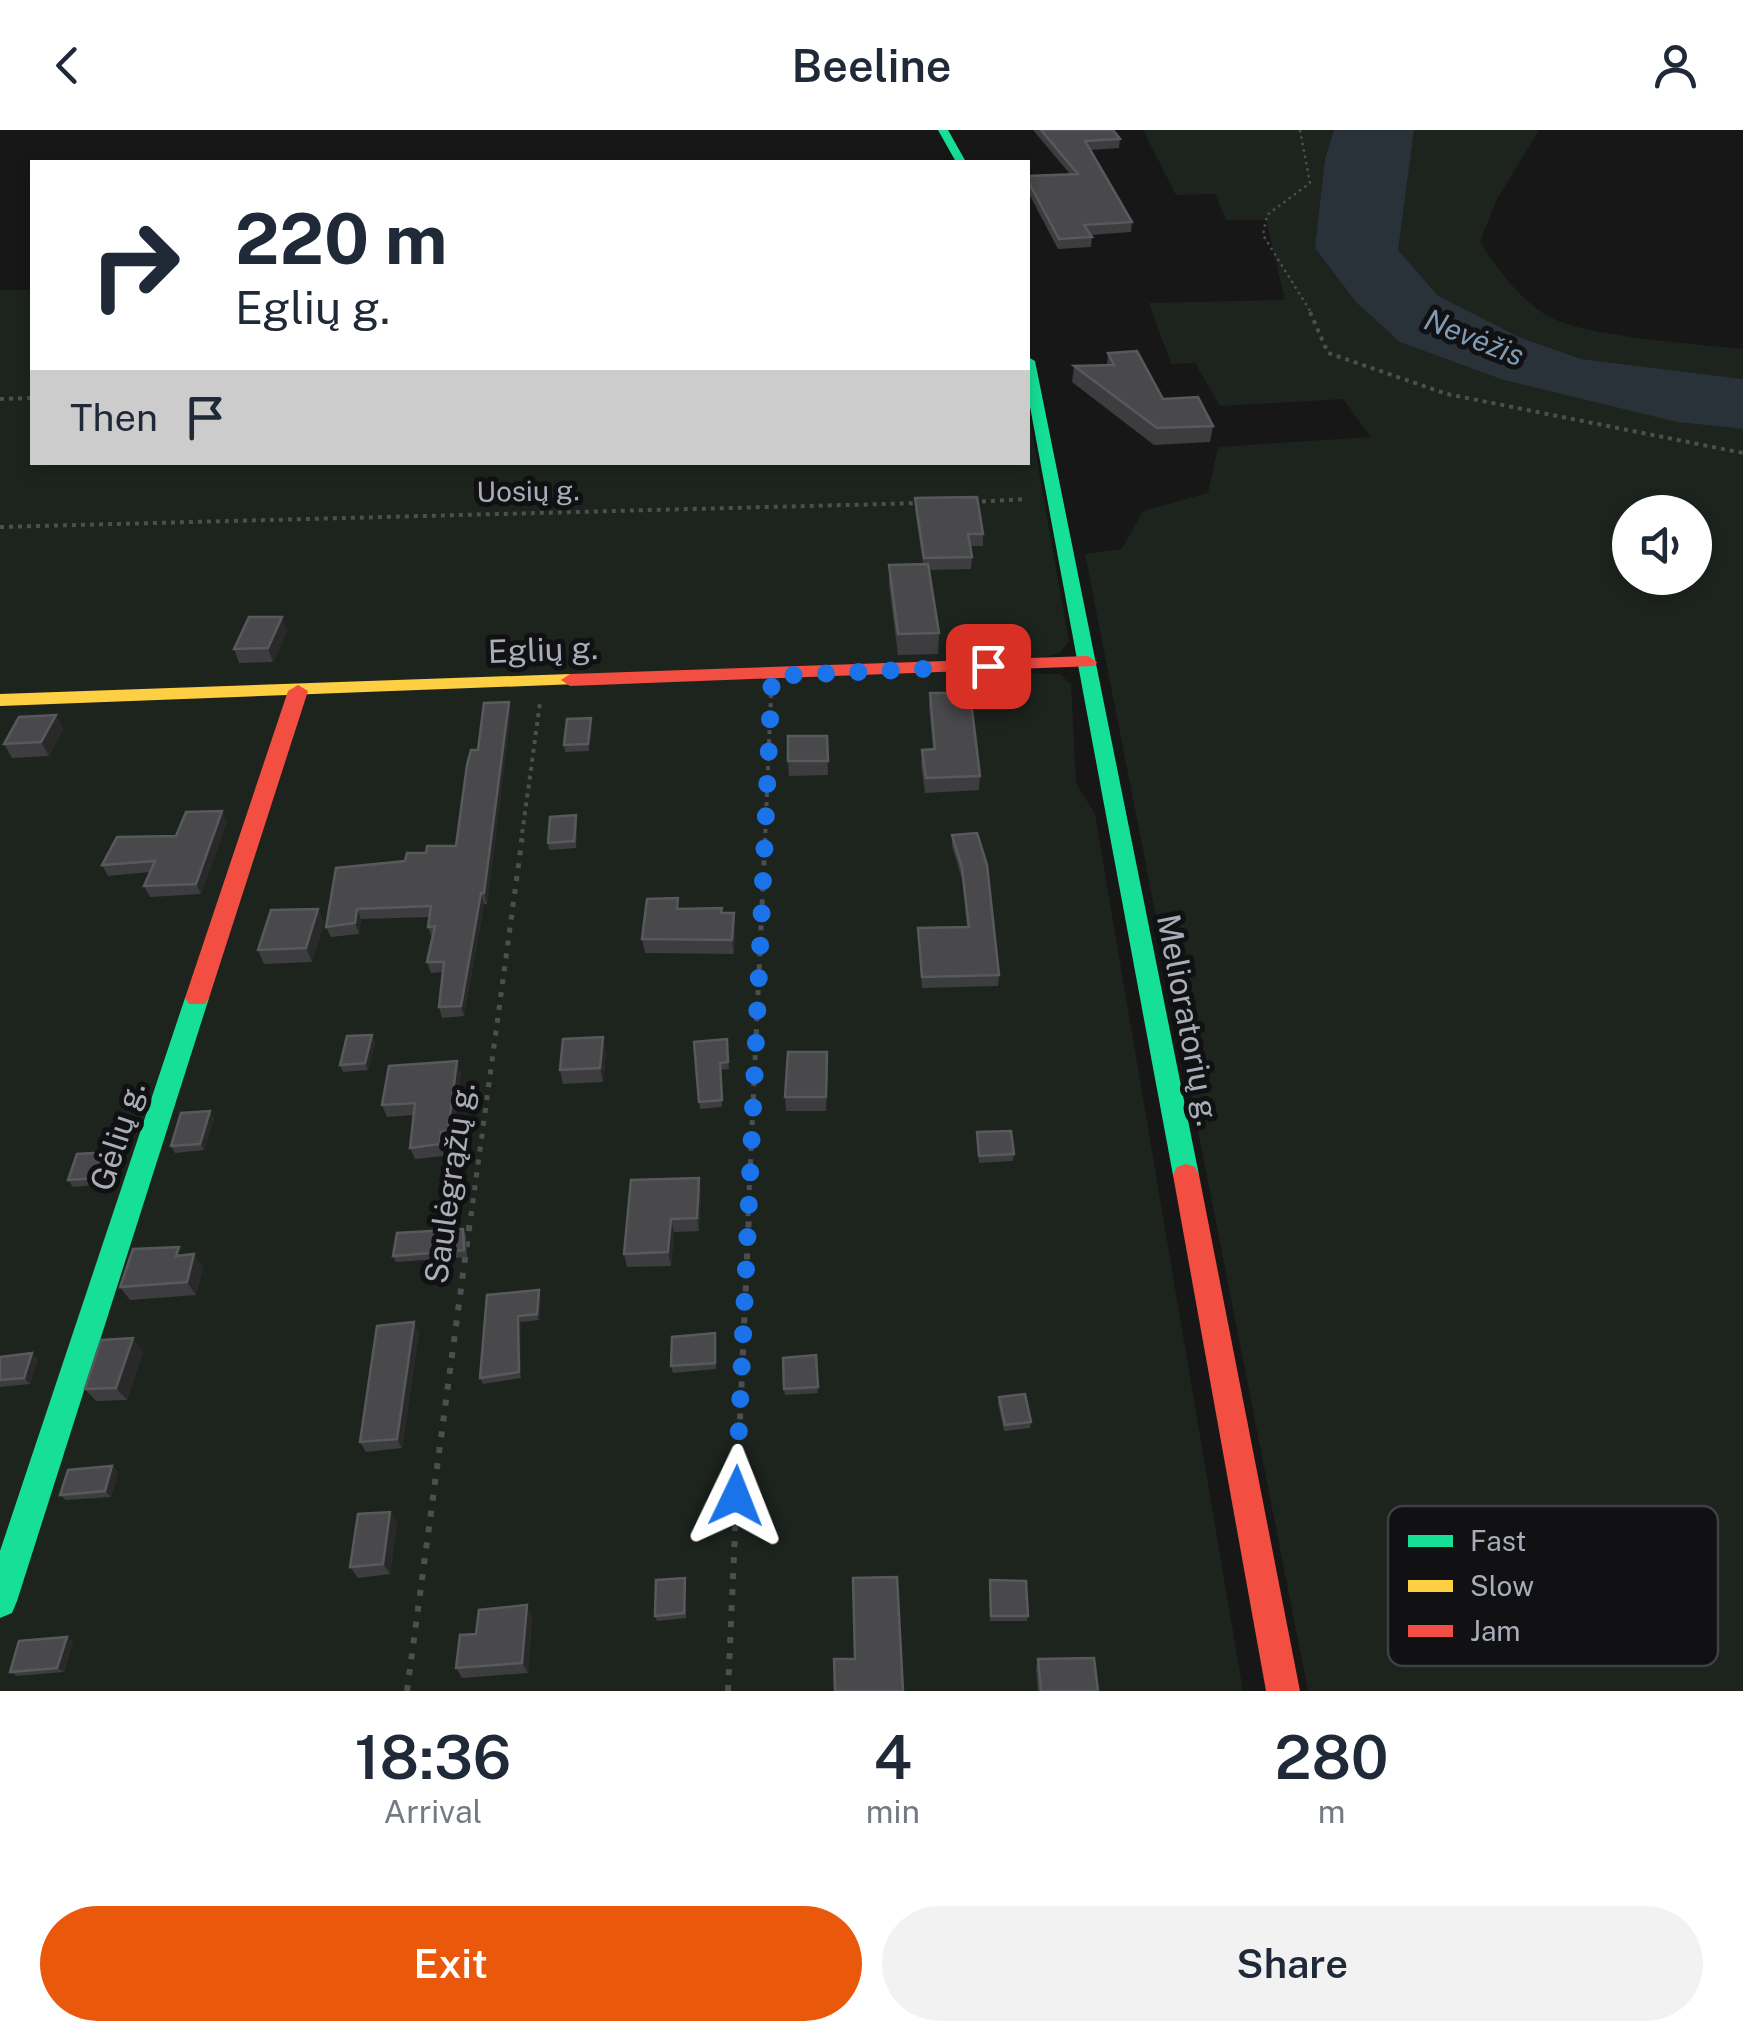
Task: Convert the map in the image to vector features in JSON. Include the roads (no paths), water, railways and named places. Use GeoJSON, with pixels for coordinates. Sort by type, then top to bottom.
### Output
{"type":"FeatureCollection","features":[{"type":"Feature","properties":{"kind":"street"},"geometry":{"type":"LineString","coordinates":[[943,130],[959,160]]}},
{"type":"Feature","properties":{"kind":"street","name":"Melioratorių g."},"geometry":{"type":"LineString","coordinates":[[1030,370],[1282,1691]]}},
{"type":"Feature","properties":{"kind":"street","name":"Eglių g."},"geometry":{"type":"LineString","coordinates":[[0,700],[1088,662]]}},
{"type":"Feature","properties":{"kind":"street","name":"Gėlių g."},"geometry":{"type":"LineString","coordinates":[[0,1601],[298,690]]}},
{"type":"Feature","properties":{"kind":"water","name":"Nevėžis"},"geometry":{"type":"Polygon","coordinates":[[[1334,130],[1414,130],[1398,250],[1438,296],[1519,337],[1581,359],[1743,379],[1743,429],[1677,422],[1504,380],[1400,342],[1356,302],[1315,248],[1325,159],[1334,130]]]}}]}
